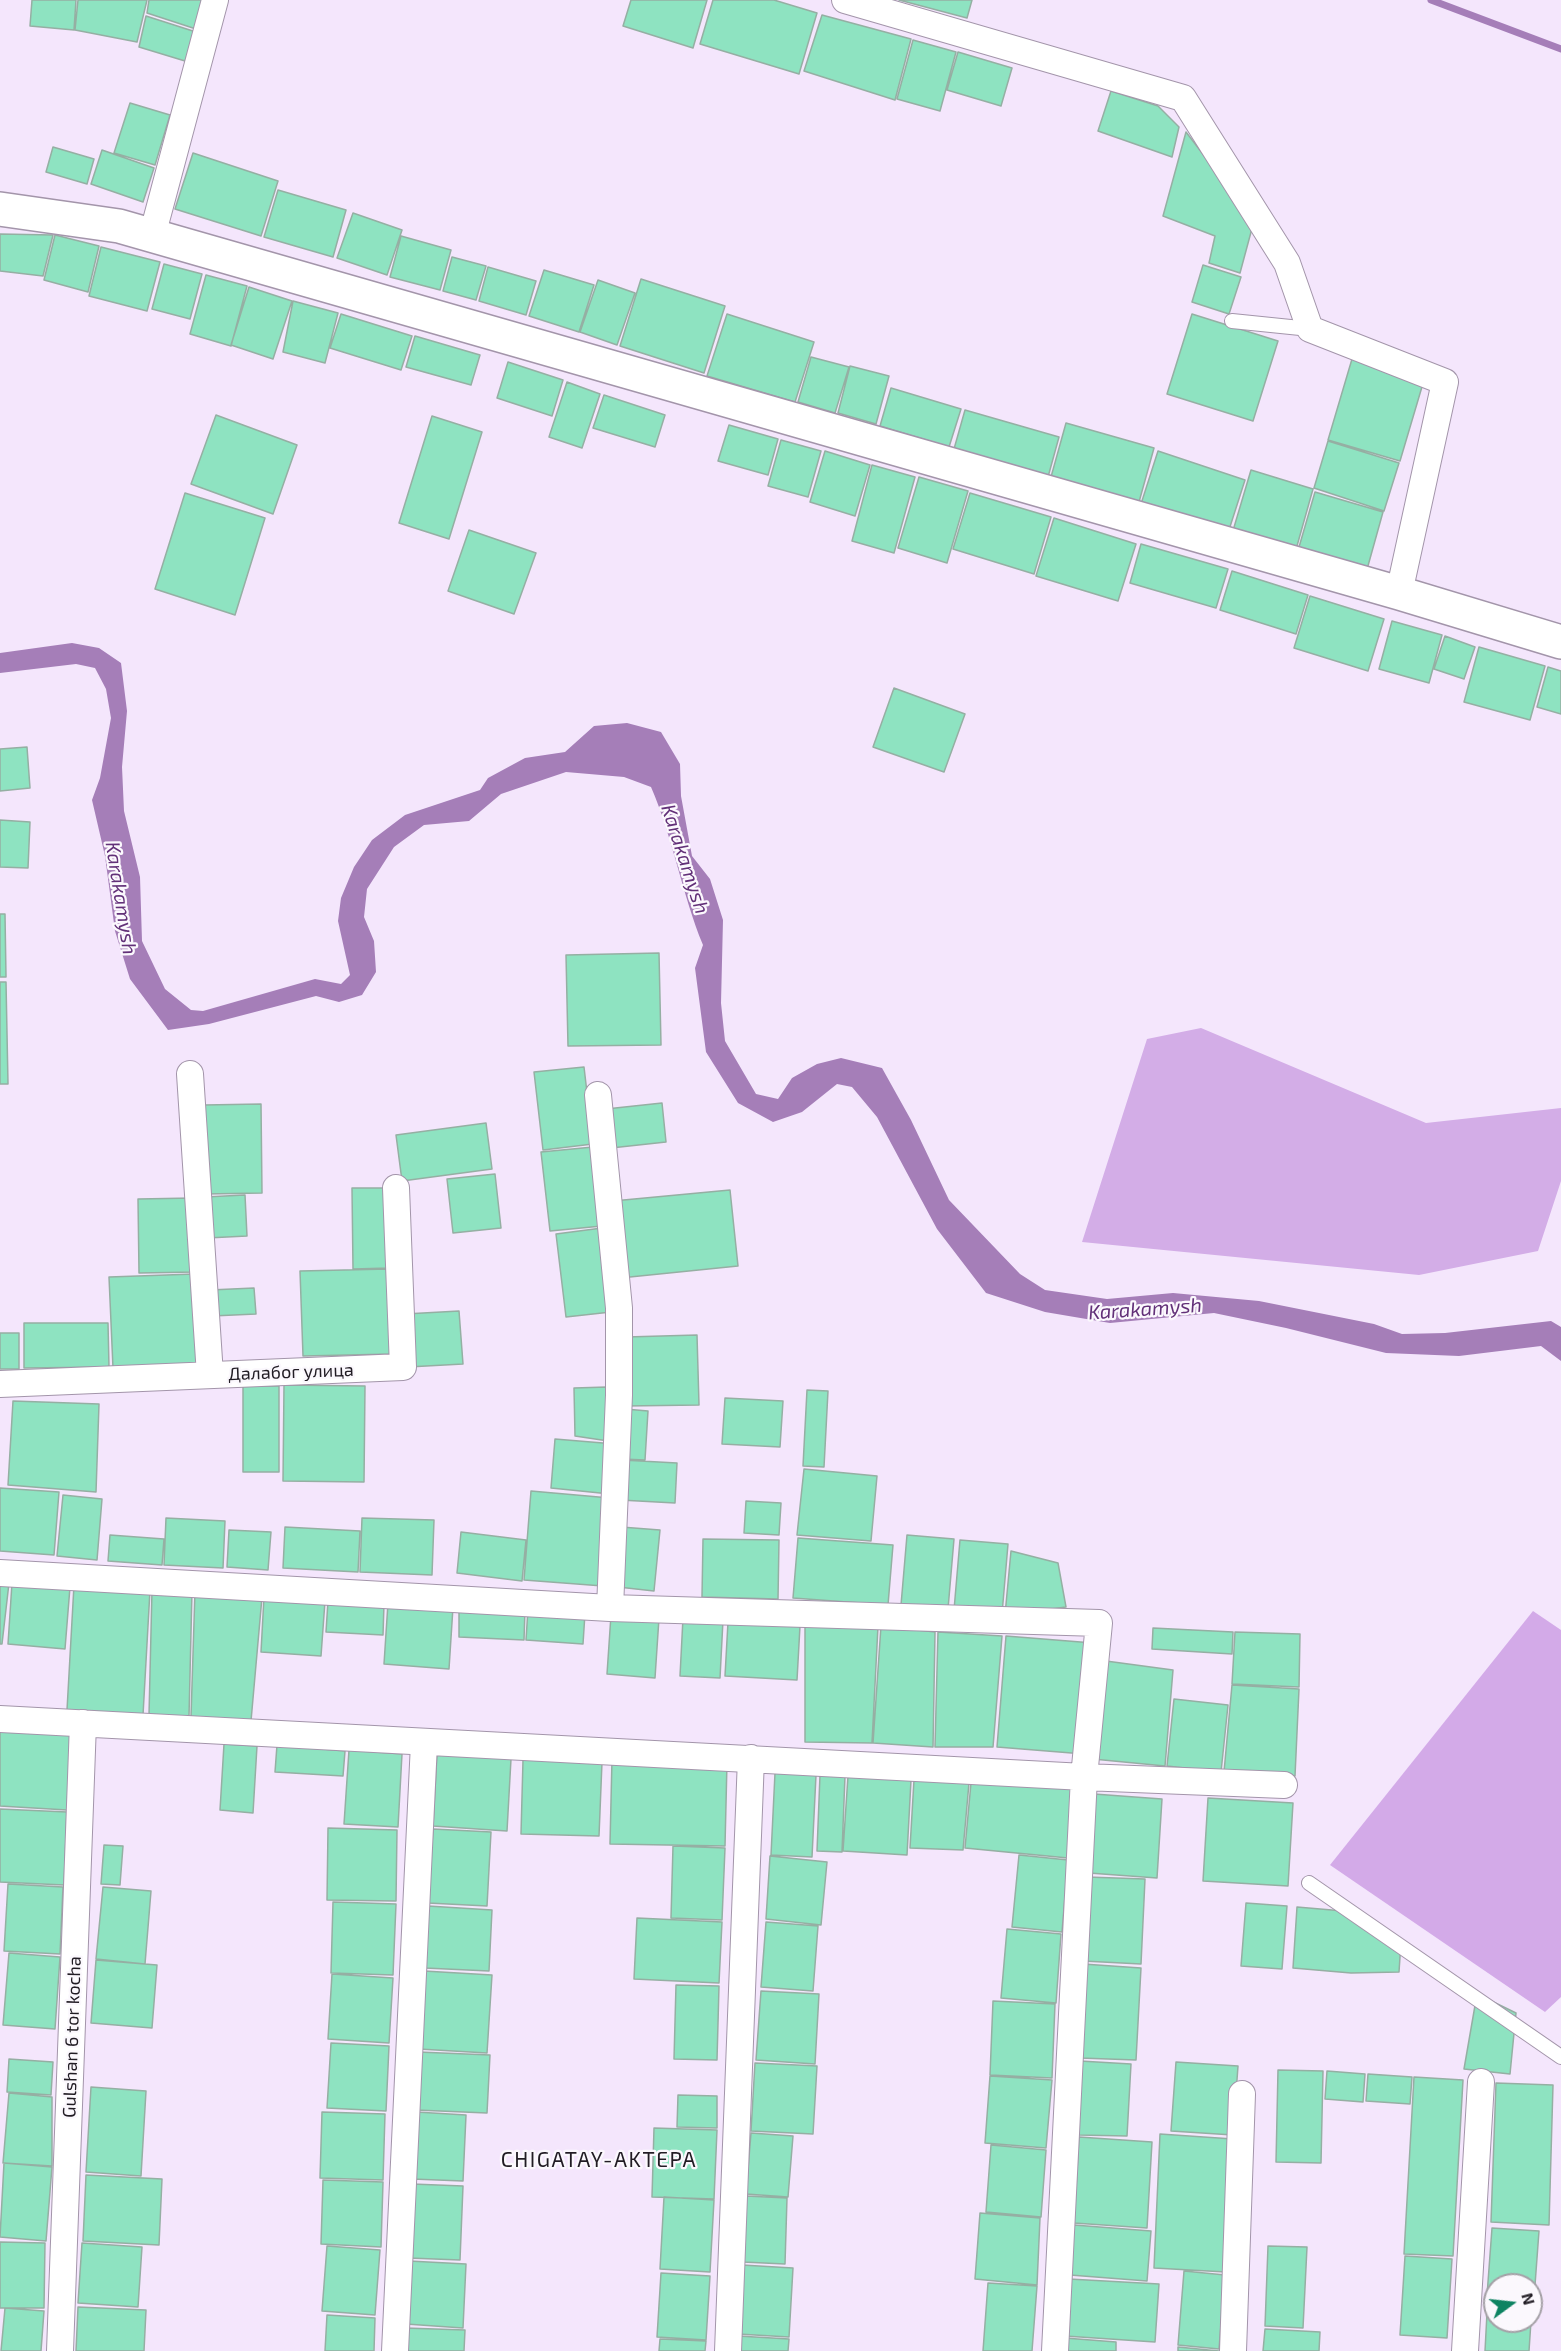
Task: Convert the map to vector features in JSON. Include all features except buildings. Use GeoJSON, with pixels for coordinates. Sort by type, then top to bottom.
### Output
{"type":"FeatureCollection","features":[{"type":"Feature","properties":{"kind":"street"},"geometry":{"type":"LineString","coordinates":[[152,236],[215,0]]}},
{"type":"Feature","properties":{"kind":"street"},"geometry":{"type":"LineString","coordinates":[[845,0],[1183,98],[1287,264],[1310,329],[1445,382],[1399,593]]}},
{"type":"Feature","properties":{"kind":"street"},"geometry":{"type":"LineString","coordinates":[[0,209],[119,226],[1399,593],[1561,642]]}},
{"type":"Feature","properties":{"kind":"street"},"geometry":{"type":"LineString","coordinates":[[190,1074],[210,1375]]}},
{"type":"Feature","properties":{"kind":"street"},"geometry":{"type":"LineString","coordinates":[[598,1095],[619,1308],[620,1395],[610,1608]]}},
{"type":"Feature","properties":{"kind":"street","name":"Далабог улица"},"geometry":{"type":"LineString","coordinates":[[0,1384],[403,1367],[396,1188]]}},
{"type":"Feature","properties":{"kind":"street"},"geometry":{"type":"LineString","coordinates":[[0,1573],[610,1608],[1099,1623],[1084,1777],[1055,2351]]}},
{"type":"Feature","properties":{"kind":"street"},"geometry":{"type":"LineString","coordinates":[[0,1719],[1084,1777],[1284,1785]]}},
{"type":"Feature","properties":{"kind":"street","name":"Gulshan 6 tor kocha"},"geometry":{"type":"LineString","coordinates":[[60,2351],[83,1723]]}},
{"type":"Feature","properties":{"kind":"street"},"geometry":{"type":"LineString","coordinates":[[395,2351],[424,1743]]}},
{"type":"Feature","properties":{"kind":"street"},"geometry":{"type":"LineString","coordinates":[[728,2351],[752,1758]]}},
{"type":"Feature","properties":{"kind":"street"},"geometry":{"type":"LineString","coordinates":[[1466,2351],[1481,2082]]}},
{"type":"Feature","properties":{"kind":"street"},"geometry":{"type":"LineString","coordinates":[[1233,2351],[1242,2094]]}},
{"type":"Feature","properties":{"kind":"lane"},"geometry":{"type":"LineString","coordinates":[[1232,321],[1310,329]]}},
{"type":"Feature","properties":{"kind":"lane"},"geometry":{"type":"LineString","coordinates":[[1309,1883],[1561,2057]]}},
{"type":"Feature","properties":{"kind":"shaded area"},"geometry":{"type":"Polygon","coordinates":[[[1201,1028],[1426,1123],[1561,1108],[1561,1181],[1538,1251],[1419,1275],[1082,1242],[1147,1039],[1201,1028]]]}},
{"type":"Feature","properties":{"kind":"shaded area"},"geometry":{"type":"Polygon","coordinates":[[[1533,1611],[1561,1630],[1561,1997],[1545,2012],[1330,1865],[1533,1611]]]}},
{"type":"Feature","properties":{"kind":"water","name":"Karakamysh"},"geometry":{"type":"Polygon","coordinates":[[[72,643],[99,648],[121,663],[127,711],[122,767],[124,811],[140,877],[142,941],[165,989],[191,1010],[203,1011],[315,979],[341,984],[350,975],[338,921],[341,898],[354,867],[372,840],[405,815],[480,790],[488,778],[525,758],[565,752],[594,726],[627,723],[661,732],[680,764],[681,796],[692,856],[710,879],[723,920],[721,1003],[725,1041],[756,1094],[778,1099],[792,1078],[817,1064],[841,1058],[882,1068],[911,1120],[949,1200],[1020,1274],[1045,1290],[1107,1299],[1173,1293],[1259,1301],[1374,1324],[1402,1334],[1445,1333],[1551,1321],[1561,1327],[1561,1361],[1541,1346],[1459,1356],[1386,1353],[1214,1313],[1110,1323],[1045,1312],[986,1293],[937,1229],[877,1117],[852,1087],[837,1084],[802,1112],[773,1122],[738,1103],[706,1052],[695,968],[703,945],[659,806],[651,787],[624,777],[566,772],[501,794],[469,821],[424,825],[394,847],[367,889],[364,917],[374,941],[376,972],[362,995],[339,1002],[316,996],[209,1024],[168,1030],[130,979],[115,931],[105,856],[92,800],[100,778],[111,718],[106,689],[95,668],[76,664],[0,673],[0,653],[72,643]]]}},
{"type":"Feature","properties":{"kind":"waterway"},"geometry":{"type":"LineString","coordinates":[[1431,0],[1561,49]]}},
{"type":"Feature","properties":{"kind":"district","name":"CHIGATAY-AKTEPA"},"geometry":{"type":"Point","coordinates":[599,2160]}}]}
